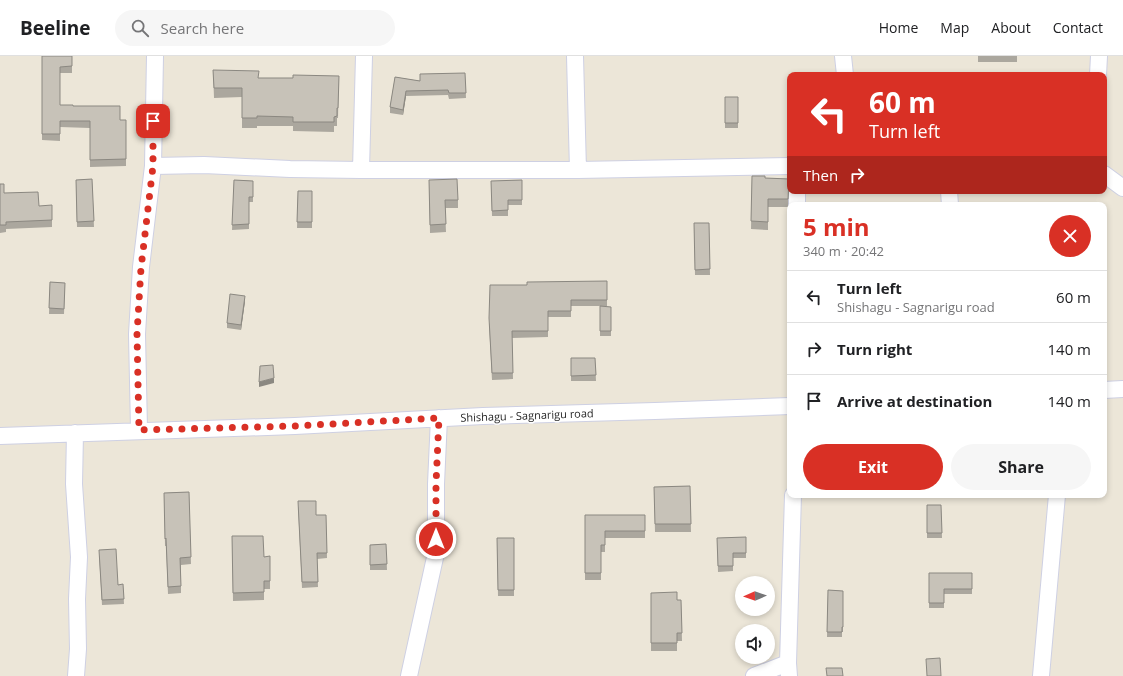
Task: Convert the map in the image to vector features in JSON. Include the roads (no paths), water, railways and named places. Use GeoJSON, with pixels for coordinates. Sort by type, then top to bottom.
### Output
{"type":"FeatureCollection","features":[{"type":"Feature","properties":{"kind":"street"},"geometry":{"type":"LineString","coordinates":[[139,430],[138,327],[141,268],[153,166],[155,56]]}},
{"type":"Feature","properties":{"kind":"street"},"geometry":{"type":"LineString","coordinates":[[361,170],[364,56]]}},
{"type":"Feature","properties":{"kind":"street"},"geometry":{"type":"LineString","coordinates":[[575,56],[578,170]]}},
{"type":"Feature","properties":{"kind":"street"},"geometry":{"type":"LineString","coordinates":[[843,56],[845,72]]}},
{"type":"Feature","properties":{"kind":"street"},"geometry":{"type":"LineString","coordinates":[[1098,72],[1099,56]]}},
{"type":"Feature","properties":{"kind":"street"},"geometry":{"type":"LineString","coordinates":[[153,166],[204,165],[290,169],[361,170],[787,169]]}},
{"type":"Feature","properties":{"kind":"street"},"geometry":{"type":"LineString","coordinates":[[1107,176],[1123,188]]}},
{"type":"Feature","properties":{"kind":"street"},"geometry":{"type":"LineString","coordinates":[[1107,390],[1123,389]]}},
{"type":"Feature","properties":{"kind":"street","name":"Shishagu - Sagnarigu road"},"geometry":{"type":"LineString","coordinates":[[0,436],[139,430],[295,426],[439,418],[787,406]]}},
{"type":"Feature","properties":{"kind":"street"},"geometry":{"type":"LineString","coordinates":[[409,676],[436,553],[436,484],[439,418]]}},
{"type":"Feature","properties":{"kind":"street"},"geometry":{"type":"LineString","coordinates":[[75,433],[74,484],[79,557],[77,599],[78,648],[76,676]]}},
{"type":"Feature","properties":{"kind":"street"},"geometry":{"type":"LineString","coordinates":[[754,676],[789,670],[793,498]]}},
{"type":"Feature","properties":{"kind":"street"},"geometry":{"type":"LineString","coordinates":[[1041,676],[1057,498]]}}]}
